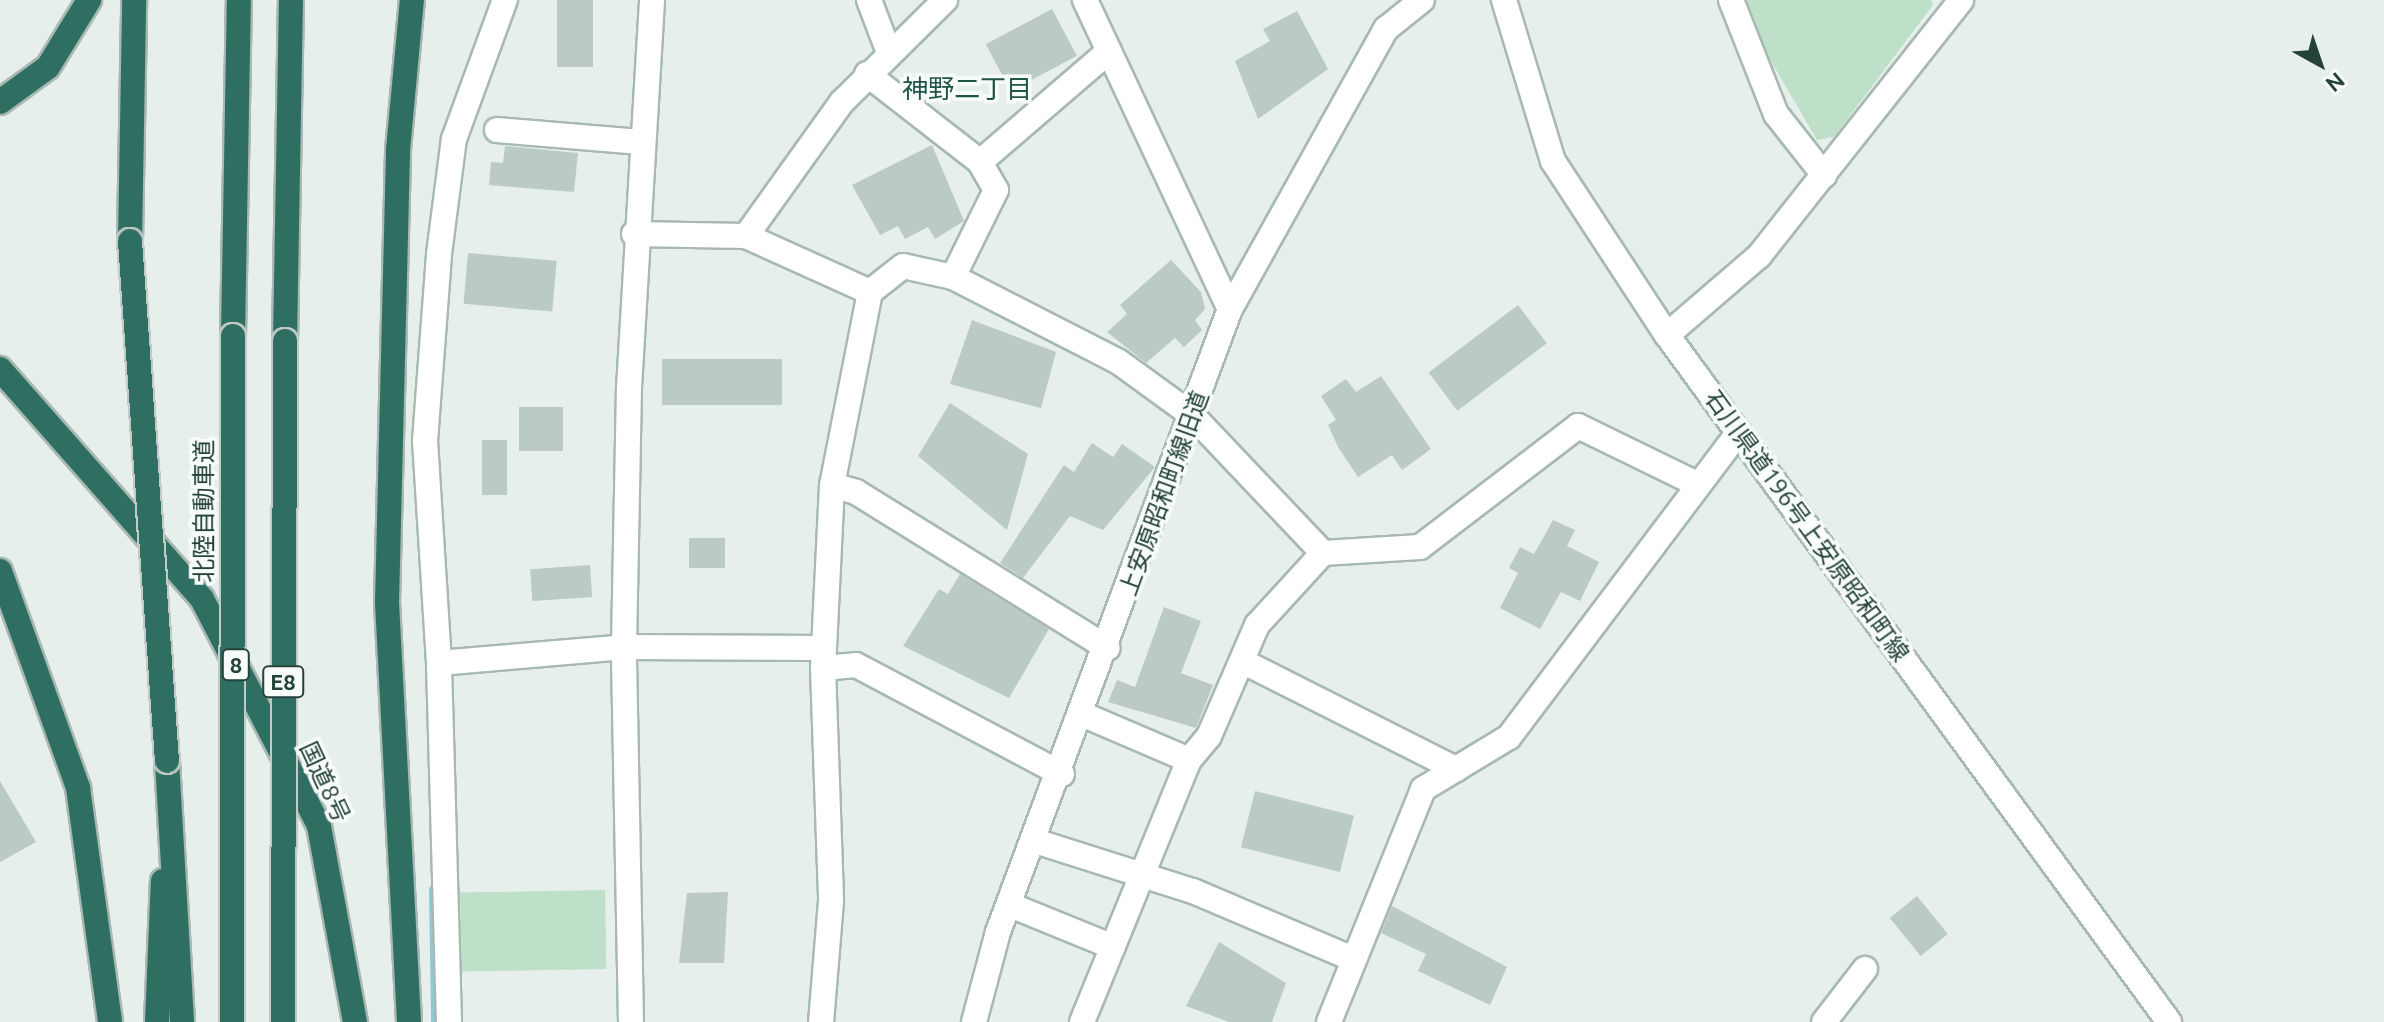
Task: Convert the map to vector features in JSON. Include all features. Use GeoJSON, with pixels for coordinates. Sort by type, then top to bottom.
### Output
{"type":"FeatureCollection","features":[{"type":"Feature","properties":{"kind":"highway"},"geometry":{"type":"LineString","coordinates":[[0,102],[48,67],[89,0]]}},
{"type":"Feature","properties":{"kind":"highway"},"geometry":{"type":"LineString","coordinates":[[134,0],[130,241],[182,1022]]}},
{"type":"Feature","properties":{"kind":"highway","name":"北陸自動車道"},"geometry":{"type":"LineString","coordinates":[[232,1022],[233,336],[239,0]]}},
{"type":"Feature","properties":{"kind":"highway","name":"E8"},"geometry":{"type":"LineString","coordinates":[[283,1022],[285,341],[291,0]]}},
{"type":"Feature","properties":{"kind":"highway"},"geometry":{"type":"LineString","coordinates":[[409,1022],[387,603],[398,150],[412,0]]}},
{"type":"Feature","properties":{"kind":"highway","name":"国道8号"},"geometry":{"type":"LineString","coordinates":[[0,369],[202,599],[319,826],[355,1022]]}},
{"type":"Feature","properties":{"kind":"highway"},"geometry":{"type":"LineString","coordinates":[[0,571],[78,788],[110,1022]]}},
{"type":"Feature","properties":{"kind":"highway"},"geometry":{"type":"LineString","coordinates":[[157,1022],[167,761]]}},
{"type":"Feature","properties":{"kind":"street"},"geometry":{"type":"LineString","coordinates":[[449,1022],[439,663],[425,441],[439,254],[454,139],[505,0]]}},
{"type":"Feature","properties":{"kind":"street"},"geometry":{"type":"LineString","coordinates":[[631,1022],[624,647],[634,234],[652,0]]}},
{"type":"Feature","properties":{"kind":"street"},"geometry":{"type":"LineString","coordinates":[[869,0],[888,50]]}},
{"type":"Feature","properties":{"kind":"street"},"geometry":{"type":"LineString","coordinates":[[746,236],[867,74],[888,50],[945,0]]}},
{"type":"Feature","properties":{"kind":"street"},"geometry":{"type":"LineString","coordinates":[[1085,0],[1230,309]]}},
{"type":"Feature","properties":{"kind":"street","name":"上安原昭和町線旧道"},"geometry":{"type":"LineString","coordinates":[[974,1022],[1010,905],[1084,715],[1230,309],[1386,29],[1422,0]]}},
{"type":"Feature","properties":{"kind":"street","name":"石川県道196号上安原昭和町線"},"geometry":{"type":"LineString","coordinates":[[1504,0],[1553,161],[1667,335],[2169,1022]]}},
{"type":"Feature","properties":{"kind":"street"},"geometry":{"type":"LineString","coordinates":[[1731,0],[1776,114],[1824,175]]}},
{"type":"Feature","properties":{"kind":"street"},"geometry":{"type":"LineString","coordinates":[[1667,335],[1759,256],[1957,2]]}},
{"type":"Feature","properties":{"kind":"street"},"geometry":{"type":"LineString","coordinates":[[980,162],[1109,51]]}},
{"type":"Feature","properties":{"kind":"street"},"geometry":{"type":"LineString","coordinates":[[867,74],[980,162],[996,190],[953,277]]}},
{"type":"Feature","properties":{"kind":"street"},"geometry":{"type":"LineString","coordinates":[[497,130],[641,142]]}},
{"type":"Feature","properties":{"kind":"street"},"geometry":{"type":"LineString","coordinates":[[634,234],[746,236],[870,292]]}},
{"type":"Feature","properties":{"kind":"street"},"geometry":{"type":"LineString","coordinates":[[821,1022],[831,901],[823,658],[832,485],[870,292],[903,266],[953,277],[1119,362],[1192,415],[1323,553]]}},
{"type":"Feature","properties":{"kind":"street"},"geometry":{"type":"LineString","coordinates":[[1082,1022],[1189,760],[1209,736],[1257,625],[1323,553],[1420,547],[1578,426],[1695,483]]}},
{"type":"Feature","properties":{"kind":"street"},"geometry":{"type":"LineString","coordinates":[[1329,1022],[1423,789],[1509,737],[1695,483],[1738,433]]}},
{"type":"Feature","properties":{"kind":"street"},"geometry":{"type":"LineString","coordinates":[[832,485],[856,492],[1108,648]]}},
{"type":"Feature","properties":{"kind":"street"},"geometry":{"type":"LineString","coordinates":[[439,663],[624,647],[823,658],[856,665],[1062,774]]}},
{"type":"Feature","properties":{"kind":"street"},"geometry":{"type":"LineString","coordinates":[[1242,661],[1456,769]]}},
{"type":"Feature","properties":{"kind":"street"},"geometry":{"type":"LineString","coordinates":[[1084,715],[1189,760]]}},
{"type":"Feature","properties":{"kind":"street"},"geometry":{"type":"LineString","coordinates":[[1035,841],[1141,878],[1193,891],[1353,959]]}},
{"type":"Feature","properties":{"kind":"street"},"geometry":{"type":"LineString","coordinates":[[1010,905],[1113,947]]}},
{"type":"Feature","properties":{"kind":"street"},"geometry":{"type":"LineString","coordinates":[[1824,1022],[1865,969]]}},
{"type":"Feature","properties":{"kind":"green space"},"geometry":{"type":"Polygon","coordinates":[[[1747,0],[1931,0],[1933,5],[1834,137],[1817,140],[1757,37],[1747,0]]]}},
{"type":"Feature","properties":{"kind":"green space"},"geometry":{"type":"Polygon","coordinates":[[[605,890],[606,969],[461,972],[460,893],[605,890]]]}},
{"type":"Feature","properties":{"kind":"building"},"geometry":{"type":"Polygon","coordinates":[[[557,0],[593,0],[593,67],[557,67],[557,0]]]}},
{"type":"Feature","properties":{"kind":"building"},"geometry":{"type":"Polygon","coordinates":[[[1052,9],[1077,56],[1011,91],[986,44],[1052,9]]]}},
{"type":"Feature","properties":{"kind":"building"},"geometry":{"type":"Polygon","coordinates":[[[1297,11],[1328,69],[1258,119],[1235,61],[1270,41],[1263,29],[1297,11]]]}},
{"type":"Feature","properties":{"kind":"building"},"geometry":{"type":"Polygon","coordinates":[[[932,145],[964,221],[935,239],[928,227],[905,239],[898,226],[880,235],[852,185],[932,145]]]}},
{"type":"Feature","properties":{"kind":"building"},"geometry":{"type":"Polygon","coordinates":[[[505,146],[578,153],[574,192],[489,185],[491,162],[503,163],[505,146]]]}},
{"type":"Feature","properties":{"kind":"building"},"geometry":{"type":"Polygon","coordinates":[[[468,253],[557,261],[552,312],[464,304],[468,253]]]}},
{"type":"Feature","properties":{"kind":"building"},"geometry":{"type":"Polygon","coordinates":[[[1171,260],[1201,292],[1205,309],[1195,320],[1202,330],[1184,347],[1175,338],[1146,363],[1107,332],[1127,314],[1120,305],[1171,260]]]}},
{"type":"Feature","properties":{"kind":"building"},"geometry":{"type":"Polygon","coordinates":[[[1518,305],[1547,343],[1457,411],[1429,372],[1518,305]]]}},
{"type":"Feature","properties":{"kind":"building"},"geometry":{"type":"Polygon","coordinates":[[[972,320],[1056,352],[1041,408],[950,384],[972,320]]]}},
{"type":"Feature","properties":{"kind":"building"},"geometry":{"type":"Polygon","coordinates":[[[662,359],[782,359],[782,405],[662,405],[662,359]]]}},
{"type":"Feature","properties":{"kind":"building"},"geometry":{"type":"Polygon","coordinates":[[[1381,376],[1431,449],[1402,470],[1392,455],[1358,477],[1338,447],[1328,425],[1336,420],[1321,396],[1346,379],[1356,392],[1381,376]]]}},
{"type":"Feature","properties":{"kind":"building"},"geometry":{"type":"Polygon","coordinates":[[[950,403],[1028,454],[1007,530],[918,456],[950,403]]]}},
{"type":"Feature","properties":{"kind":"building"},"geometry":{"type":"Polygon","coordinates":[[[519,407],[563,407],[563,451],[519,451],[519,407]]]}},
{"type":"Feature","properties":{"kind":"building"},"geometry":{"type":"Polygon","coordinates":[[[482,440],[507,440],[507,495],[482,495],[482,440]]]}},
{"type":"Feature","properties":{"kind":"building"},"geometry":{"type":"Polygon","coordinates":[[[1092,443],[1113,457],[1122,444],[1155,467],[1103,530],[1070,516],[1023,578],[1000,563],[1064,465],[1074,472],[1092,443]]]}},
{"type":"Feature","properties":{"kind":"building"},"geometry":{"type":"Polygon","coordinates":[[[1553,520],[1575,530],[1567,546],[1599,562],[1580,601],[1561,592],[1540,629],[1500,608],[1518,573],[1509,568],[1520,547],[1534,554],[1553,520]]]}},
{"type":"Feature","properties":{"kind":"building"},"geometry":{"type":"Polygon","coordinates":[[[689,538],[725,538],[725,568],[689,568],[689,538]]]}},
{"type":"Feature","properties":{"kind":"building"},"geometry":{"type":"Polygon","coordinates":[[[590,565],[592,597],[532,601],[530,569],[590,565]]]}},
{"type":"Feature","properties":{"kind":"building"},"geometry":{"type":"Polygon","coordinates":[[[960,574],[1049,629],[1009,698],[903,646],[939,589],[948,594],[960,574]]]}},
{"type":"Feature","properties":{"kind":"building"},"geometry":{"type":"Polygon","coordinates":[[[1164,607],[1201,621],[1181,673],[1213,685],[1196,728],[1108,702],[1117,680],[1135,687],[1164,607]]]}},
{"type":"Feature","properties":{"kind":"building"},"geometry":{"type":"Polygon","coordinates":[[[0,781],[36,842],[0,862],[0,781]]]}},
{"type":"Feature","properties":{"kind":"building"},"geometry":{"type":"Polygon","coordinates":[[[1255,791],[1354,816],[1340,872],[1241,847],[1255,791]]]}},
{"type":"Feature","properties":{"kind":"building"},"geometry":{"type":"Polygon","coordinates":[[[728,892],[724,963],[679,963],[687,893],[728,892]]]}},
{"type":"Feature","properties":{"kind":"building"},"geometry":{"type":"Polygon","coordinates":[[[1917,896],[1948,934],[1921,956],[1890,918],[1917,896]]]}},
{"type":"Feature","properties":{"kind":"building"},"geometry":{"type":"Polygon","coordinates":[[[1392,906],[1507,967],[1490,1005],[1418,971],[1426,954],[1381,933],[1392,906]]]}},
{"type":"Feature","properties":{"kind":"building"},"geometry":{"type":"Polygon","coordinates":[[[1219,942],[1286,983],[1272,1022],[1229,1022],[1186,1006],[1219,942]]]}},
{"type":"Feature","properties":{"kind":"waterway"},"geometry":{"type":"LineString","coordinates":[[433,889],[435,1022]]}},
{"type":"Feature","properties":{"kind":"district","name":"神野二丁目"},"geometry":{"type":"Point","coordinates":[967,89]}}]}
